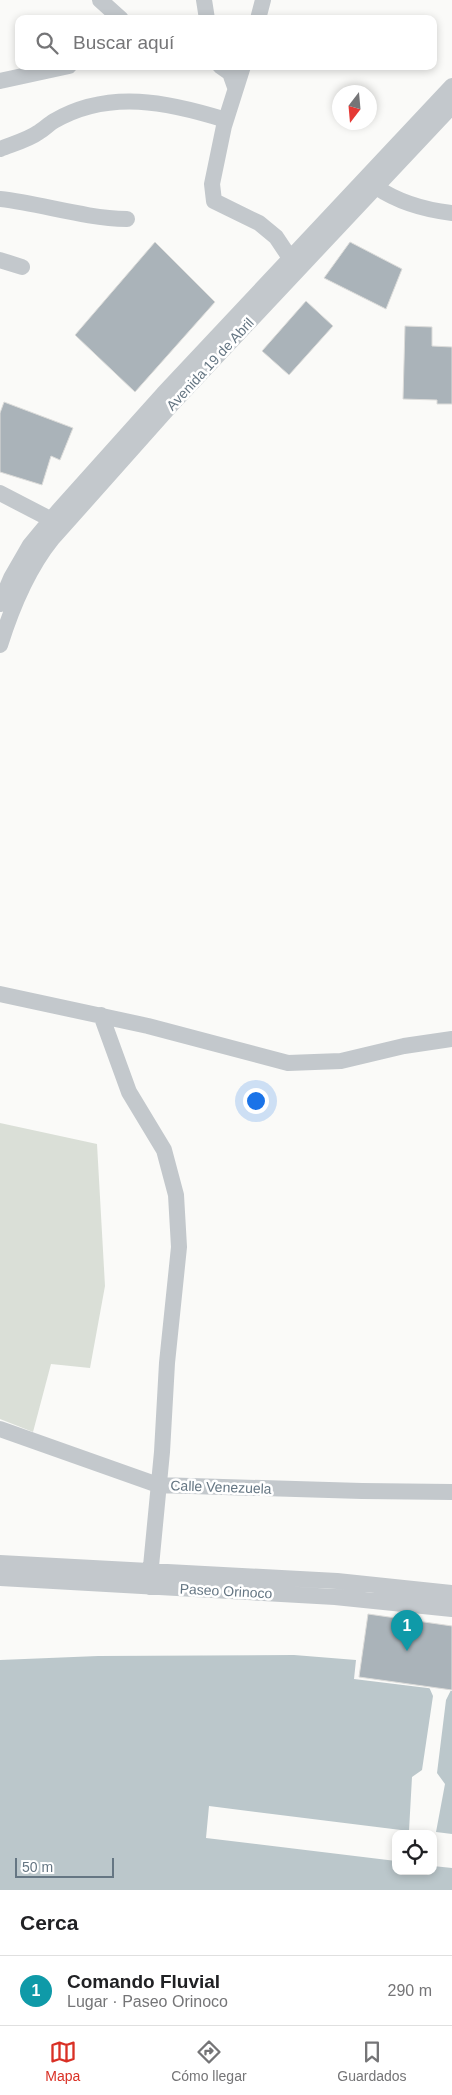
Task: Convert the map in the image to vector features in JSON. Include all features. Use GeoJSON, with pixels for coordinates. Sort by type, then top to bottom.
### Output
{"type":"FeatureCollection","features":[{"type":"Feature","properties":{"kind":"street"},"geometry":{"type":"LineString","coordinates":[[204,0],[206,15]]}},
{"type":"Feature","properties":{"kind":"street"},"geometry":{"type":"LineString","coordinates":[[259,15],[263,0]]}},
{"type":"Feature","properties":{"kind":"street"},"geometry":{"type":"LineString","coordinates":[[0,81],[50,70]]}},
{"type":"Feature","properties":{"kind":"street"},"geometry":{"type":"LineString","coordinates":[[226,70],[230,73],[235,87]]}},
{"type":"Feature","properties":{"kind":"street"},"geometry":{"type":"LineString","coordinates":[[241,70],[226,120],[212,184],[214,201],[259,223],[276,237],[290,258]]}},
{"type":"Feature","properties":{"kind":"street","name":"Avenida 19 de Abril"},"geometry":{"type":"LineString","coordinates":[[0,604],[20,560],[50,519],[163,394],[452,86]]}},
{"type":"Feature","properties":{"kind":"street"},"geometry":{"type":"LineString","coordinates":[[1,148],[38,133],[54,121],[86,107],[122,100],[160,104],[226,120]]}},
{"type":"Feature","properties":{"kind":"street","name":"Avenida 19 de Abril"},"geometry":{"type":"LineString","coordinates":[[0,644],[24,584],[41,552],[173,403],[452,106]]}},
{"type":"Feature","properties":{"kind":"street"},"geometry":{"type":"LineString","coordinates":[[376,187],[388,195],[412,204],[452,213]]}},
{"type":"Feature","properties":{"kind":"street"},"geometry":{"type":"LineString","coordinates":[[0,199],[29,202],[87,216],[126,219]]}},
{"type":"Feature","properties":{"kind":"street"},"geometry":{"type":"LineString","coordinates":[[0,260],[22,267]]}},
{"type":"Feature","properties":{"kind":"street"},"geometry":{"type":"LineString","coordinates":[[0,493],[50,519]]}},
{"type":"Feature","properties":{"kind":"street"},"geometry":{"type":"LineString","coordinates":[[0,994],[101,1015],[288,1063],[341,1061],[404,1046],[452,1038]]}},
{"type":"Feature","properties":{"kind":"street"},"geometry":{"type":"LineString","coordinates":[[101,1015],[129,1092],[164,1150],[176,1195],[179,1247],[167,1362],[162,1452],[150,1579]]}},
{"type":"Feature","properties":{"kind":"street","name":"Calle Venezuela"},"geometry":{"type":"LineString","coordinates":[[0,1429],[158,1485],[452,1492]]}},
{"type":"Feature","properties":{"kind":"street","name":"Paseo Orinoco"},"geometry":{"type":"LineString","coordinates":[[0,1563],[452,1609]]}},
{"type":"Feature","properties":{"kind":"street","name":"Paseo Orinoco"},"geometry":{"type":"LineString","coordinates":[[0,1578],[336,1581],[452,1593]]}},
{"type":"Feature","properties":{"kind":"shaded area"},"geometry":{"type":"Polygon","coordinates":[[[0,1123],[97,1144],[105,1286],[90,1368],[51,1364],[33,1432],[0,1419],[0,1123]]]}},
{"type":"Feature","properties":{"kind":"shaded area"},"geometry":{"type":"Polygon","coordinates":[[[294,1655],[356,1660],[354,1679],[452,1691],[452,1890],[0,1890],[0,1660],[98,1656],[294,1655]]]}},
{"type":"Feature","properties":{"kind":"pier"},"geometry":{"type":"Polygon","coordinates":[[[429,1687],[451,1690],[446,1700],[437,1773],[445,1784],[436,1830],[409,1830],[412,1777],[422,1770],[433,1696],[429,1687]]]}},
{"type":"Feature","properties":{"kind":"pier"},"geometry":{"type":"Polygon","coordinates":[[[209,1806],[401,1830],[392,1830],[392,1861],[206,1838],[209,1806]]]}},
{"type":"Feature","properties":{"kind":"pier"},"geometry":{"type":"Polygon","coordinates":[[[437,1832],[452,1834],[452,1868],[437,1866],[437,1832]]]}},
{"type":"Feature","properties":{"kind":"building"},"geometry":{"type":"Polygon","coordinates":[[[155,242],[215,302],[135,392],[75,335],[155,242]]]}},
{"type":"Feature","properties":{"kind":"building"},"geometry":{"type":"Polygon","coordinates":[[[350,242],[402,269],[386,309],[324,278],[350,242]]]}},
{"type":"Feature","properties":{"kind":"building"},"geometry":{"type":"Polygon","coordinates":[[[306,301],[333,326],[289,375],[262,351],[306,301]]]}},
{"type":"Feature","properties":{"kind":"building"},"geometry":{"type":"Polygon","coordinates":[[[405,326],[432,327],[432,346],[452,347],[452,404],[437,404],[437,400],[403,399],[405,326]]]}},
{"type":"Feature","properties":{"kind":"building"},"geometry":{"type":"Polygon","coordinates":[[[4,402],[73,428],[60,460],[51,456],[42,485],[0,472],[0,413],[4,402]]]}},
{"type":"Feature","properties":{"kind":"building"},"geometry":{"type":"Polygon","coordinates":[[[368,1614],[452,1626],[452,1690],[359,1677],[368,1614]]]}},
{"type":"Feature","properties":{"kind":"place","name":"Comando Fluvial"},"geometry":{"type":"Point","coordinates":[407,1651]}}]}
